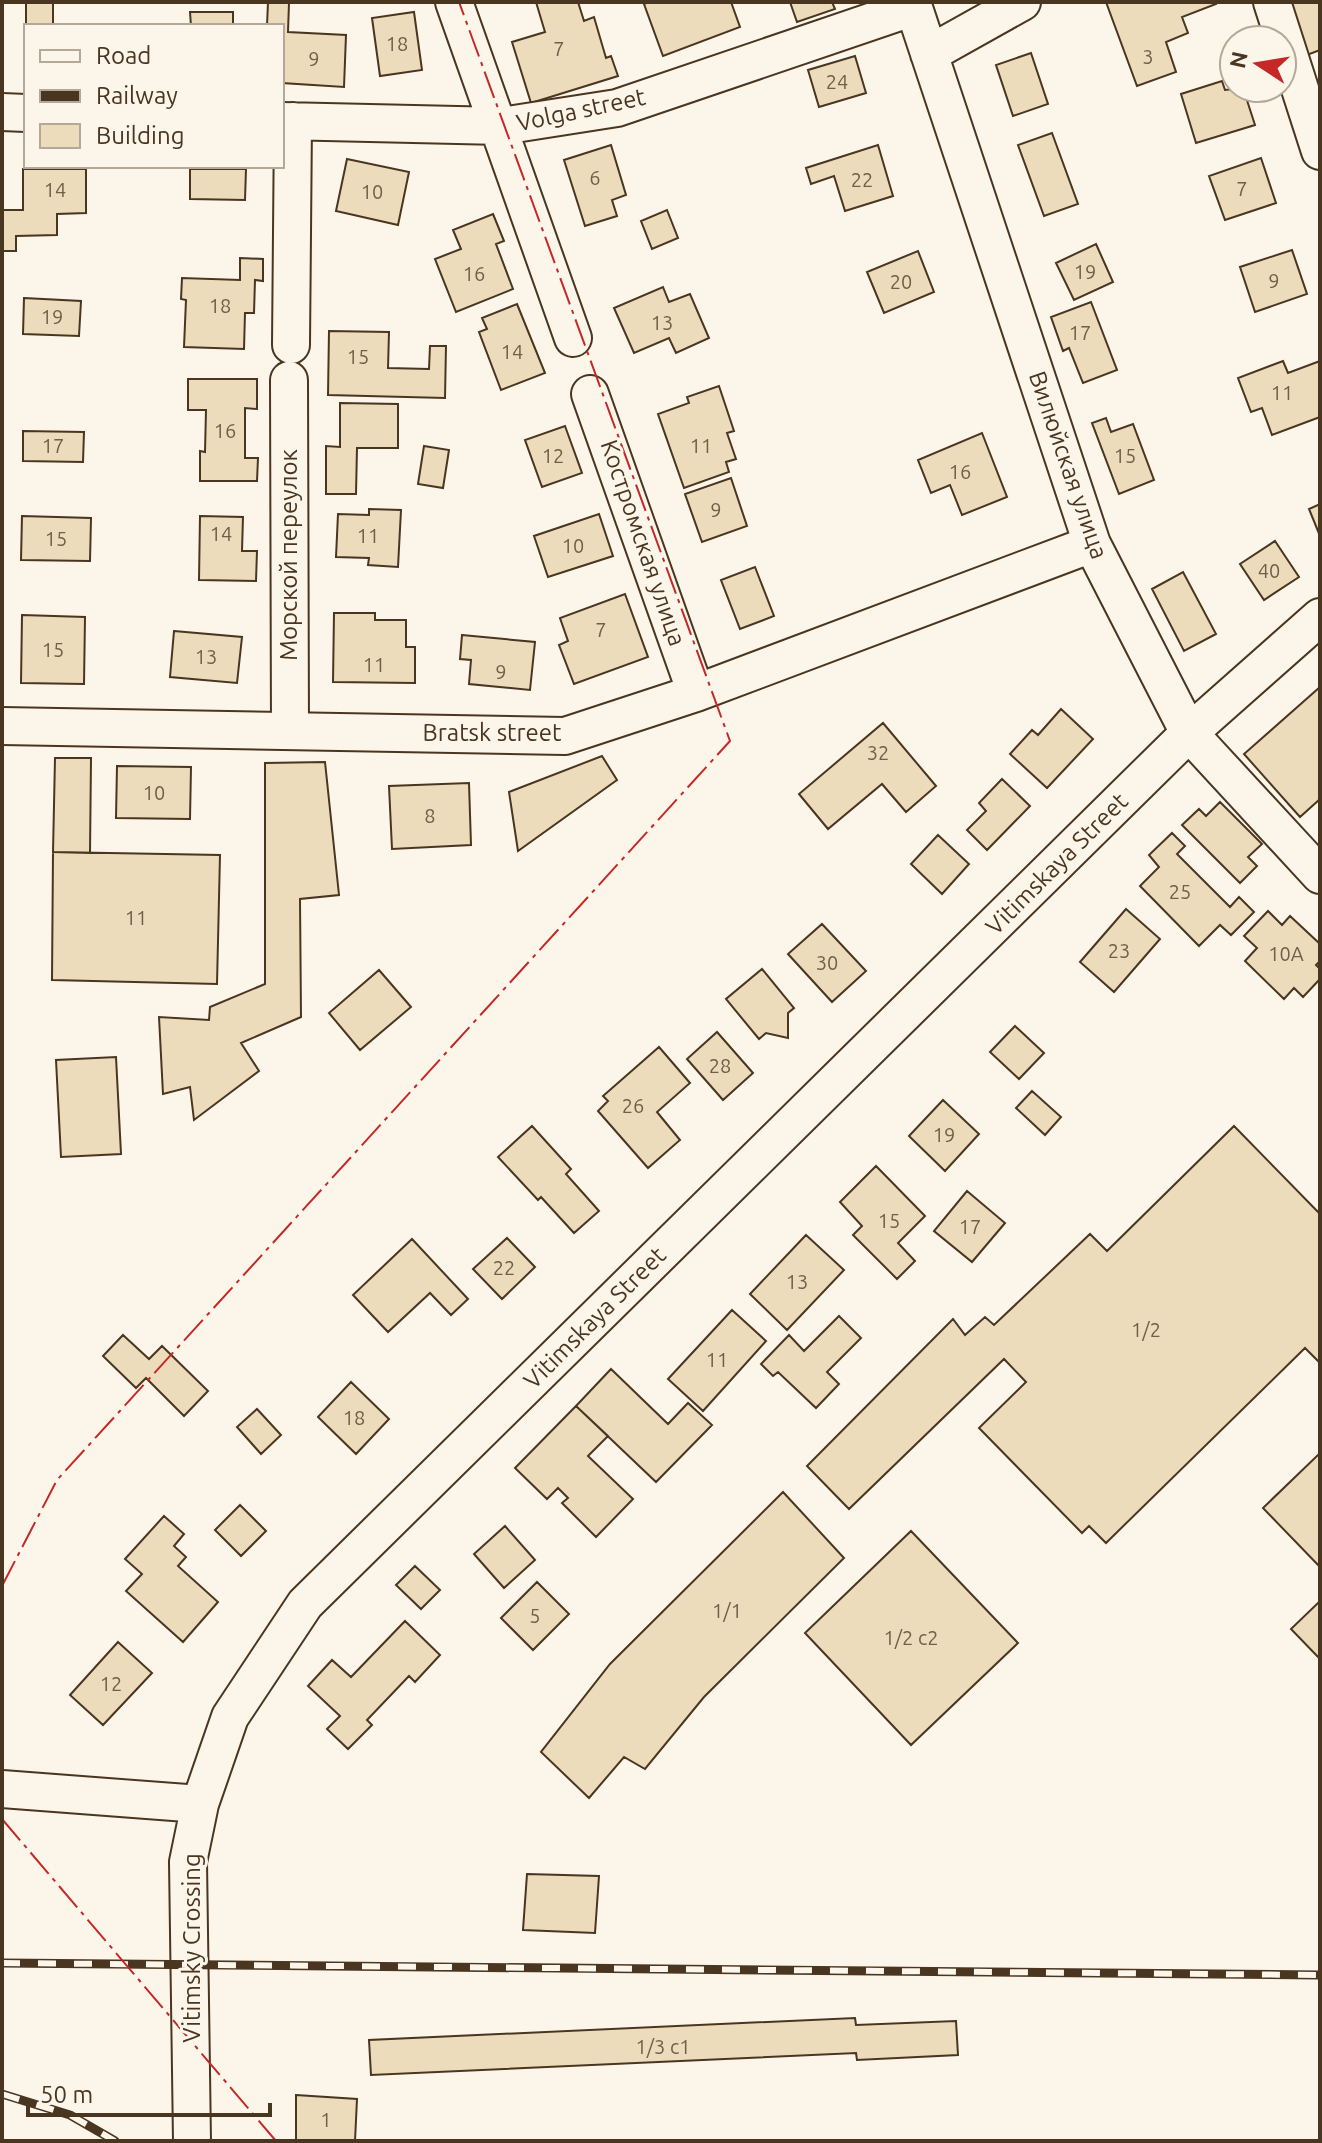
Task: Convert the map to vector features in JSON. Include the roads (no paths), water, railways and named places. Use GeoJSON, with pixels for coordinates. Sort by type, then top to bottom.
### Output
{"type":"FeatureCollection","features":[{"type":"Feature","properties":{"kind":"street"},"geometry":{"type":"LineString","coordinates":[[454,2],[573,338]]}},
{"type":"Feature","properties":{"kind":"street"},"geometry":{"type":"LineString","coordinates":[[929,54],[1022,2]]}},
{"type":"Feature","properties":{"kind":"street"},"geometry":{"type":"LineString","coordinates":[[1272,2],[1320,151]]}},
{"type":"Feature","properties":{"kind":"street","name":"Volga street"},"geometry":{"type":"LineString","coordinates":[[287,121],[498,126],[617,108],[913,5]]}},
{"type":"Feature","properties":{"kind":"street","name":"Вилюйская улица"},"geometry":{"type":"LineString","coordinates":[[913,5],[1092,544],[1189,733],[1320,875]]}},
{"type":"Feature","properties":{"kind":"street"},"geometry":{"type":"LineString","coordinates":[[2,112],[24,113]]}},
{"type":"Feature","properties":{"kind":"street","name":"Морской переулок"},"geometry":{"type":"LineString","coordinates":[[287,121],[290,730]]}},
{"type":"Feature","properties":{"kind":"street","name":"Костромская улица"},"geometry":{"type":"LineString","coordinates":[[590,394],[696,693]]}},
{"type":"Feature","properties":{"kind":"street","name":"Bratsk street"},"geometry":{"type":"LineString","coordinates":[[2,726],[565,736],[696,693],[1092,544]]}},
{"type":"Feature","properties":{"kind":"street","name":"Vitimskaya Street"},"geometry":{"type":"LineString","coordinates":[[200,1804],[230,1717],[305,1604],[1189,733],[1320,617]]}},
{"type":"Feature","properties":{"kind":"street"},"geometry":{"type":"LineString","coordinates":[[2,1789],[200,1804]]}},
{"type":"Feature","properties":{"kind":"street","name":"Vitimsky Crossing"},"geometry":{"type":"LineString","coordinates":[[192,2141],[188,1862],[200,1804]]}},
{"type":"Feature","properties":{"kind":"railway"},"geometry":{"type":"LineString","coordinates":[[2,1963],[1320,1975]]}},
{"type":"Feature","properties":{"kind":"railway"},"geometry":{"type":"LineString","coordinates":[[2,2094],[70,2115],[115,2141]]}}]}
